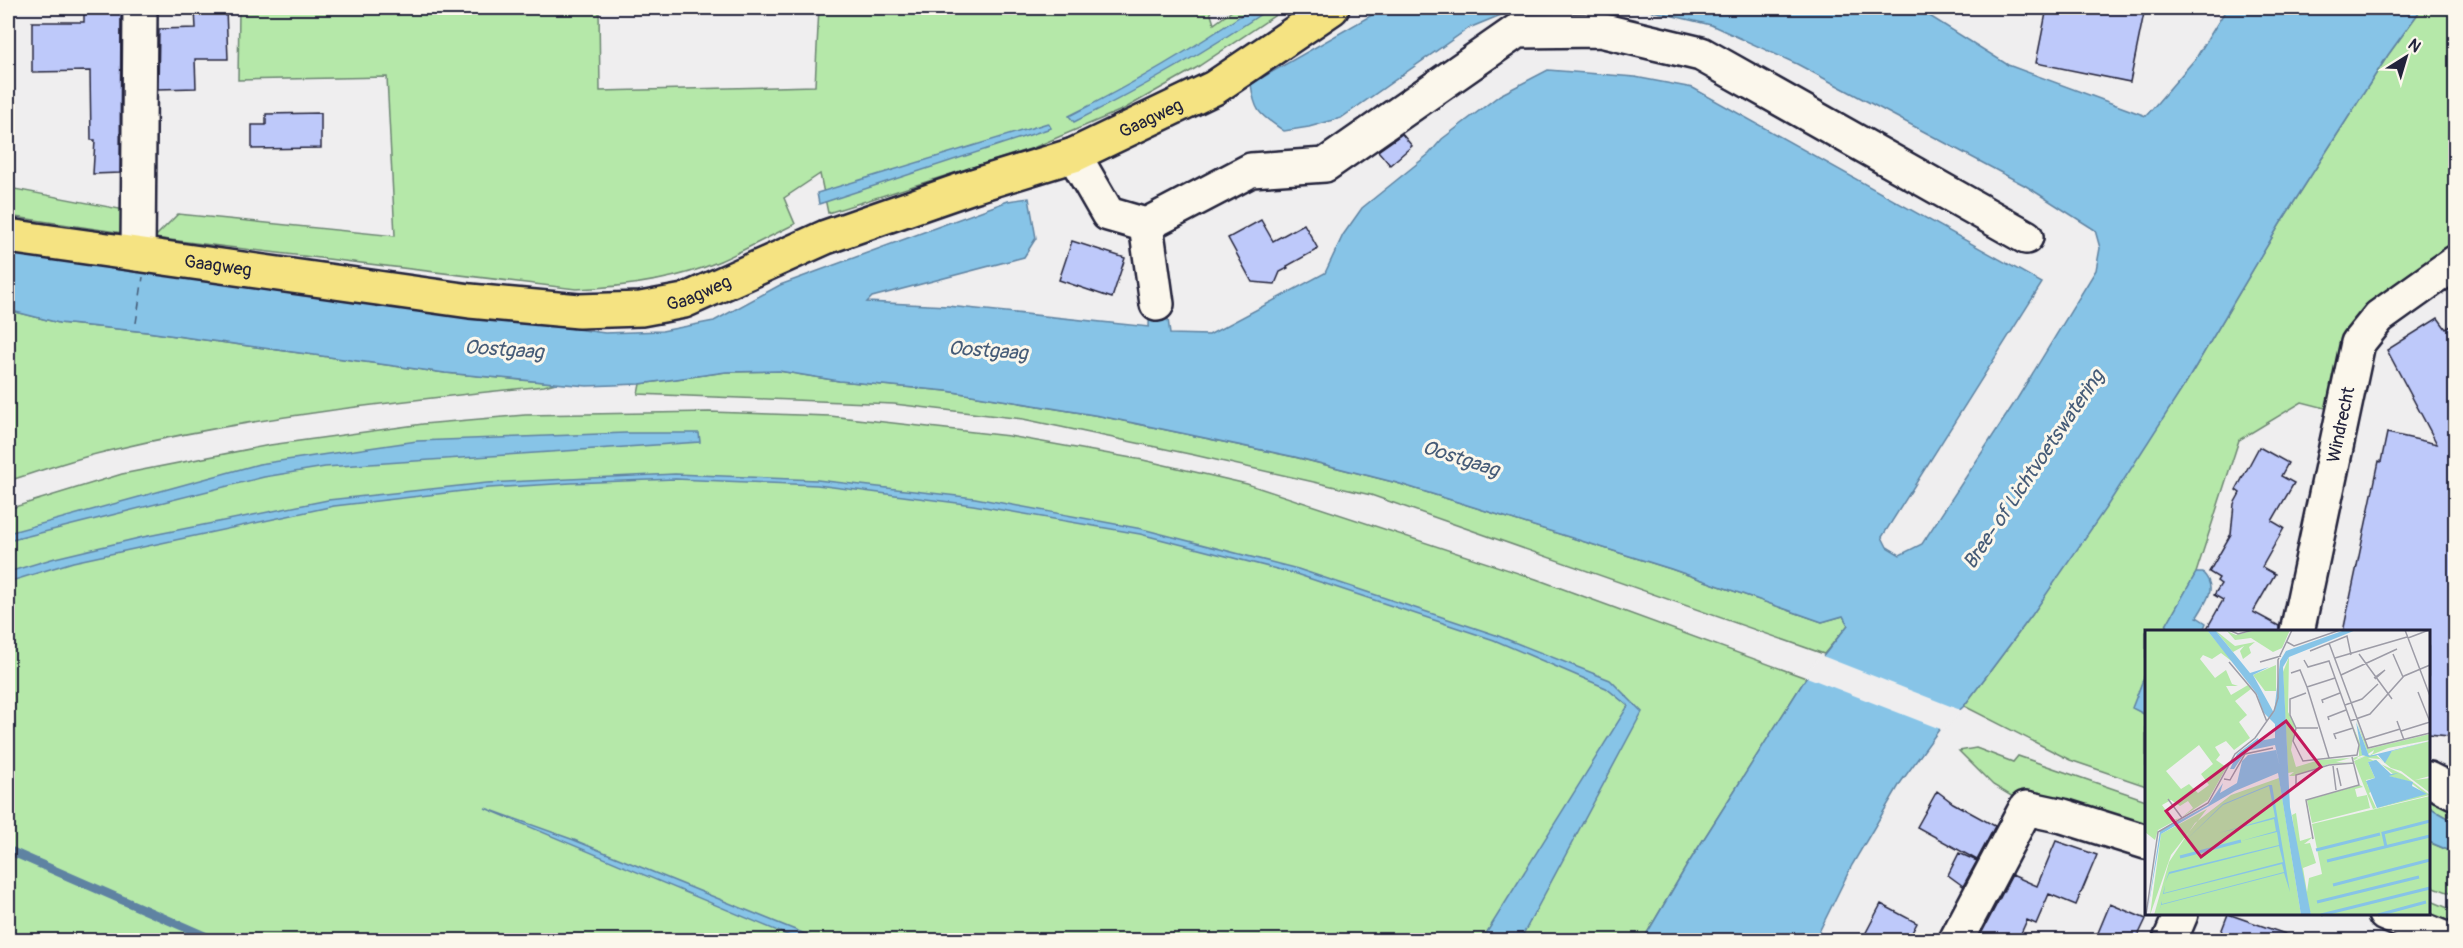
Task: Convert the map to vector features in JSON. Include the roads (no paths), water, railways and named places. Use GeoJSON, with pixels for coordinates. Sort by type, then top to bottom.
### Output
{"type":"FeatureCollection","features":[{"type":"Feature","properties":{"kind":"main road","name":"Gaagweg"},"geometry":{"type":"LineString","coordinates":[[8,236],[470,301],[579,311],[641,309],[684,301],[826,237],[973,186],[1074,155],[1214,88],[1332,8]]}},
{"type":"Feature","properties":{"kind":"street"},"geometry":{"type":"LineString","coordinates":[[138,254],[140,8]]}},
{"type":"Feature","properties":{"kind":"street"},"geometry":{"type":"LineString","coordinates":[[1074,155],[1108,214],[1146,225],[1251,170],[1325,165],[1517,31],[1599,30],[1701,54],[2026,237]]}},
{"type":"Feature","properties":{"kind":"street"},"geometry":{"type":"LineString","coordinates":[[1146,225],[1157,304]]}},
{"type":"Feature","properties":{"kind":"street","name":"Windrecht"},"geometry":{"type":"LineString","coordinates":[[2297,630],[2358,343],[2379,317],[2456,262]]}},
{"type":"Feature","properties":{"kind":"street"},"geometry":{"type":"LineString","coordinates":[[2430,780],[2456,793]]}},
{"type":"Feature","properties":{"kind":"street"},"geometry":{"type":"LineString","coordinates":[[1956,940],[2026,808],[2063,816],[2145,842]]}},
{"type":"Feature","properties":{"kind":"street"},"geometry":{"type":"LineString","coordinates":[[2170,940],[2181,915]]}},
{"type":"Feature","properties":{"kind":"street"},"geometry":{"type":"LineString","coordinates":[[2387,915],[2448,940]]}},
{"type":"Feature","properties":{"kind":"water"},"geometry":{"type":"Polygon","coordinates":[[[1252,8],[1270,8],[1198,54],[1124,96],[1074,122],[1069,116],[1163,65],[1252,8]]]}},
{"type":"Feature","properties":{"kind":"water"},"geometry":{"type":"Polygon","coordinates":[[[1384,8],[1530,8],[1513,10],[1469,28],[1341,118],[1284,131],[1260,112],[1254,102],[1251,84],[1384,8]]]}},
{"type":"Feature","properties":{"kind":"water"},"geometry":{"type":"Polygon","coordinates":[[[1640,8],[1917,8],[2008,65],[2146,116],[2196,58],[2227,8],[2422,8],[2388,55],[2280,224],[2184,386],[2107,506],[2032,615],[1964,706],[1941,727],[1901,782],[1852,865],[1815,940],[1643,940],[1686,867],[1806,678],[1848,625],[1843,616],[1822,622],[1671,569],[1397,483],[1295,457],[1100,416],[947,391],[839,381],[779,371],[726,372],[640,384],[587,386],[445,373],[147,332],[59,323],[8,310],[8,254],[130,268],[605,333],[662,331],[714,321],[780,285],[1008,201],[1029,198],[1036,238],[1024,257],[872,297],[867,302],[948,306],[1149,327],[1150,296],[1165,296],[1170,334],[1209,335],[1325,273],[1343,235],[1362,208],[1429,154],[1442,139],[1500,95],[1548,70],[1635,77],[1693,88],[2042,283],[1882,537],[1887,547],[1900,555],[1922,544],[2017,399],[2096,270],[2100,248],[2095,230],[2026,186],[1797,64],[1711,25],[1640,8]]]}},
{"type":"Feature","properties":{"kind":"water"},"geometry":{"type":"Polygon","coordinates":[[[1048,123],[1051,128],[819,204],[817,193],[1048,123]]]}},
{"type":"Feature","properties":{"kind":"water"},"geometry":{"type":"Polygon","coordinates":[[[626,433],[699,433],[700,442],[325,467],[264,477],[8,541],[8,533],[259,464],[417,441],[626,433]]]}},
{"type":"Feature","properties":{"kind":"water"},"geometry":{"type":"Polygon","coordinates":[[[675,474],[817,480],[975,498],[1142,529],[1298,569],[1496,635],[1610,680],[1642,712],[1520,940],[1482,940],[1628,706],[1606,688],[1494,640],[1296,574],[1140,534],[973,505],[817,485],[675,479],[571,483],[489,488],[334,506],[73,562],[8,582],[8,572],[55,558],[143,537],[328,500],[487,483],[675,474]]]}},
{"type":"Feature","properties":{"kind":"water"},"geometry":{"type":"Polygon","coordinates":[[[2196,573],[2203,573],[2210,584],[2209,595],[2197,617],[2206,623],[2203,630],[2164,630],[2196,573]]]}},
{"type":"Feature","properties":{"kind":"water"},"geometry":{"type":"Polygon","coordinates":[[[2145,675],[2145,714],[2132,708],[2145,675]]]}},
{"type":"Feature","properties":{"kind":"water"},"geometry":{"type":"Polygon","coordinates":[[[485,808],[574,840],[820,940],[799,940],[485,808]]]}},
{"type":"Feature","properties":{"kind":"water"},"geometry":{"type":"Polygon","coordinates":[[[2430,808],[2455,822],[2455,853],[2430,842],[2430,808]]]}},
{"type":"Feature","properties":{"kind":"waterway"},"geometry":{"type":"LineString","coordinates":[[8,850],[214,940]]}},
{"type":"Feature","properties":{"kind":"water label","name":"Oostgaag"},"geometry":{"type":"Point","coordinates":[504,349]}},
{"type":"Feature","properties":{"kind":"water label","name":"Oostgaag"},"geometry":{"type":"Point","coordinates":[988,350]}},
{"type":"Feature","properties":{"kind":"water label","name":"Oostgaag"},"geometry":{"type":"Point","coordinates":[1461,458]}},
{"type":"Feature","properties":{"kind":"water label","name":"Bree- of Lichtvoetswatering"},"geometry":{"type":"Point","coordinates":[2033,469]}}]}
